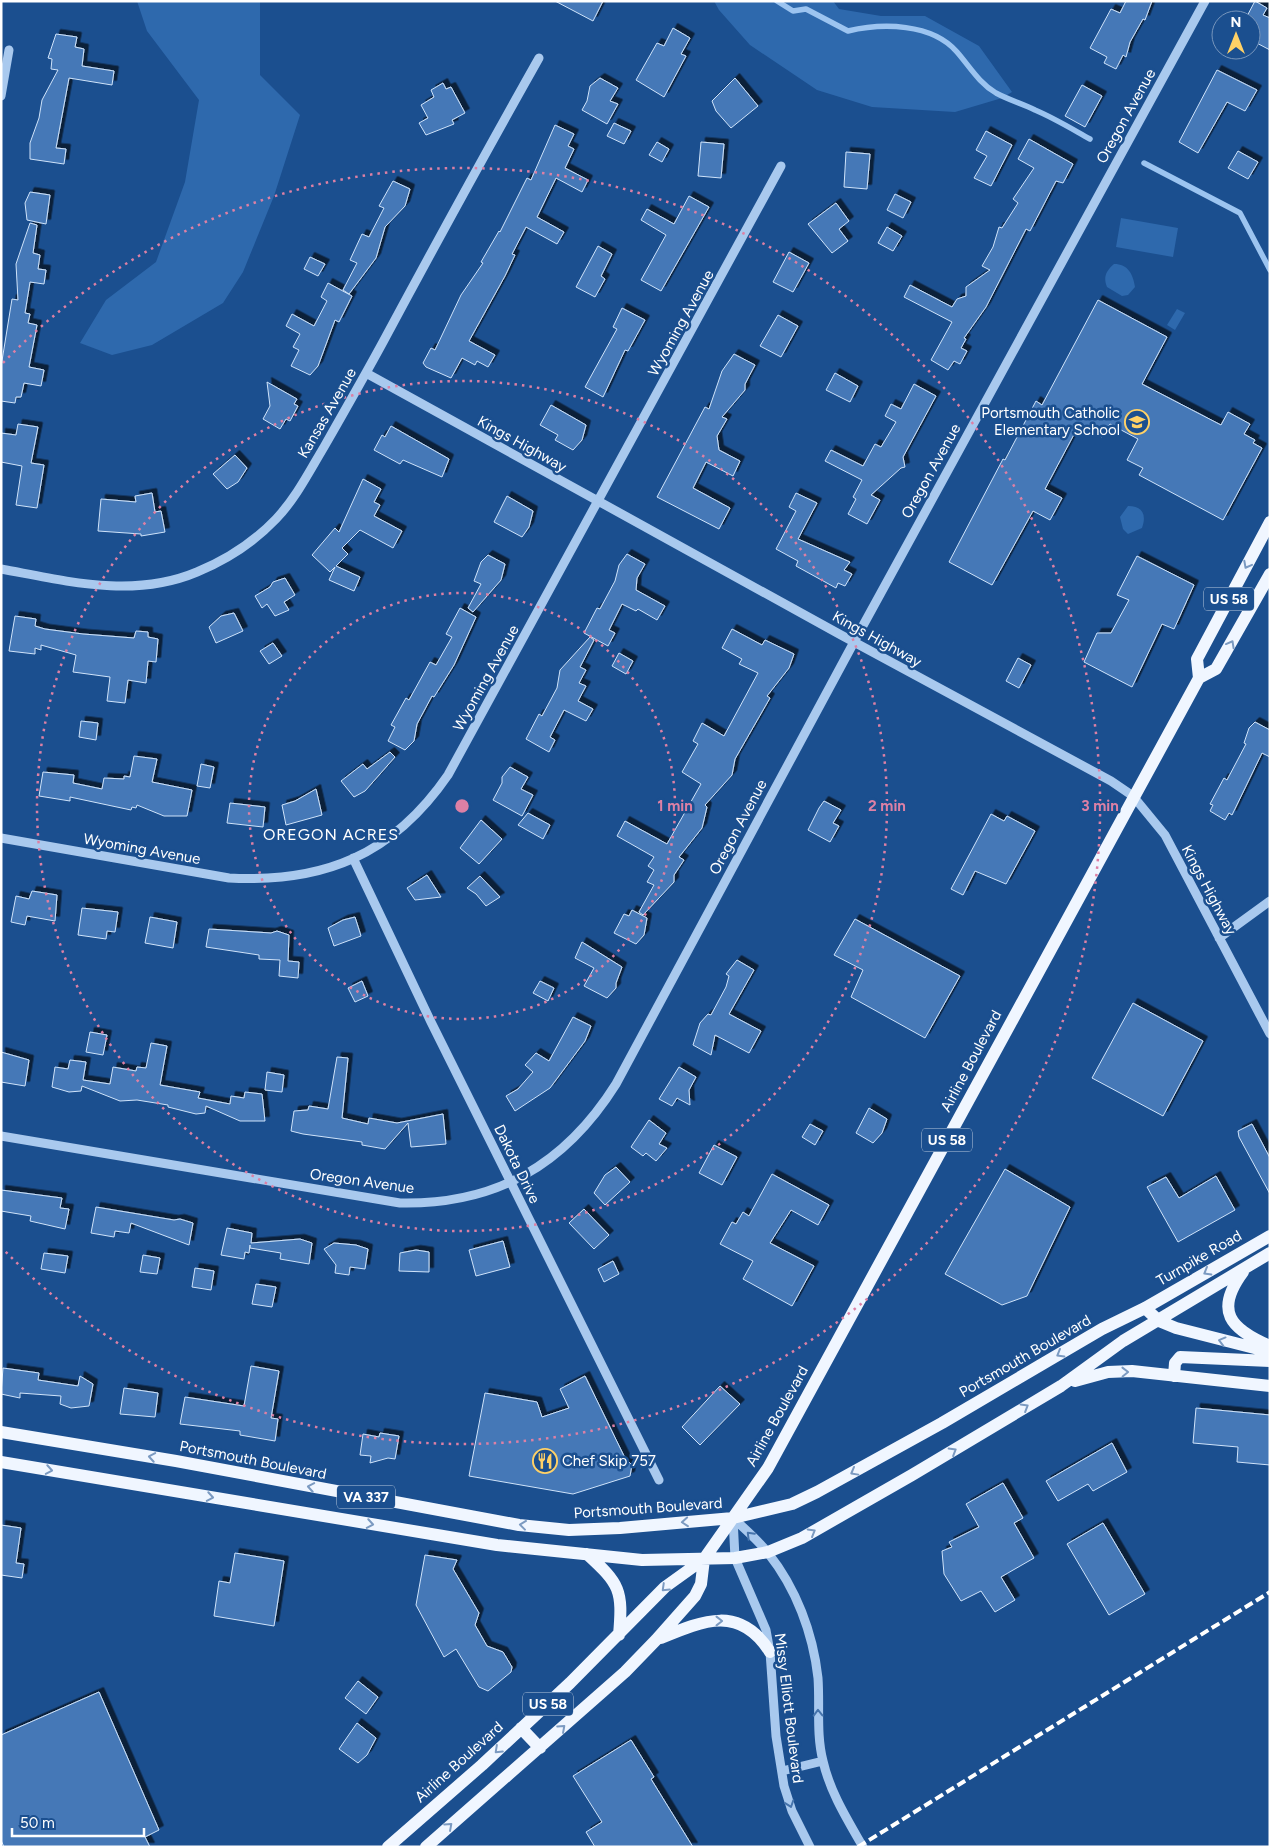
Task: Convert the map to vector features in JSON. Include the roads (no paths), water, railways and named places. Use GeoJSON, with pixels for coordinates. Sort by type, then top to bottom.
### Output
{"type":"FeatureCollection","features":[{"type":"Feature","properties":{"kind":"main road","name":"Airline Boulevard"},"geometry":{"type":"LineString","coordinates":[[1199,678],[1197,659],[1270,522]]}},
{"type":"Feature","properties":{"kind":"main road","name":"Airline Boulevard"},"geometry":{"type":"LineString","coordinates":[[388,1847],[521,1728],[619,1635],[665,1587],[704,1559],[768,1468],[1199,678],[1216,669],[1270,574]]}},
{"type":"Feature","properties":{"kind":"main road","name":"Turnpike Road"},"geometry":{"type":"LineString","coordinates":[[1145,1308],[1270,1236]]}},
{"type":"Feature","properties":{"kind":"main road","name":"Turnpike Road"},"geometry":{"type":"LineString","coordinates":[[1159,1321],[1270,1253]]}},
{"type":"Feature","properties":{"kind":"main road"},"geometry":{"type":"LineString","coordinates":[[1249,1265],[1232,1287],[1228,1298],[1228,1308],[1231,1318],[1240,1330],[1270,1346]]}},
{"type":"Feature","properties":{"kind":"main road","name":"Portsmouth Boulevard"},"geometry":{"type":"LineString","coordinates":[[1,1432],[176,1461],[519,1525],[569,1530],[620,1528],[733,1518],[792,1504],[817,1492],[942,1423],[1102,1329],[1145,1308]]}},
{"type":"Feature","properties":{"kind":"main road"},"geometry":{"type":"LineString","coordinates":[[1145,1308],[1159,1321],[1185,1331],[1270,1352]]}},
{"type":"Feature","properties":{"kind":"main road"},"geometry":{"type":"LineString","coordinates":[[704,1559],[735,1558],[768,1552],[802,1538],[1061,1386],[1123,1341],[1159,1321]]}},
{"type":"Feature","properties":{"kind":"main road"},"geometry":{"type":"LineString","coordinates":[[1174,1376],[1175,1363],[1180,1357],[1270,1361]]}},
{"type":"Feature","properties":{"kind":"main road"},"geometry":{"type":"LineString","coordinates":[[1061,1386],[1084,1377],[1108,1372],[1132,1371],[1270,1386]]}},
{"type":"Feature","properties":{"kind":"main road","name":"VA 337"},"geometry":{"type":"LineString","coordinates":[[1,1462],[487,1543],[650,1560],[704,1559]]}},
{"type":"Feature","properties":{"kind":"main road"},"geometry":{"type":"LineString","coordinates":[[587,1554],[612,1578],[617,1587],[621,1598],[619,1635]]}},
{"type":"Feature","properties":{"kind":"main road","name":"Airline Boulevard"},"geometry":{"type":"LineString","coordinates":[[426,1847],[540,1748],[656,1640],[694,1596],[701,1584],[704,1559]]}},
{"type":"Feature","properties":{"kind":"main road"},"geometry":{"type":"LineString","coordinates":[[656,1640],[690,1626],[710,1621],[725,1620],[751,1629],[762,1639],[770,1652]]}},
{"type":"Feature","properties":{"kind":"main road"},"geometry":{"type":"LineString","coordinates":[[521,1728],[540,1748]]}},
{"type":"Feature","properties":{"kind":"street","name":"Oregon Avenue"},"geometry":{"type":"LineString","coordinates":[[1,1136],[400,1203],[430,1203],[459,1200],[511,1183],[560,1151],[584,1127],[613,1090],[854,642],[1204,1]]}},
{"type":"Feature","properties":{"kind":"street"},"geometry":{"type":"LineString","coordinates":[[1,96],[9,50]]}},
{"type":"Feature","properties":{"kind":"street","name":"Kansas Avenue"},"geometry":{"type":"LineString","coordinates":[[1,569],[110,587],[140,586],[169,581],[197,572],[229,556],[265,529],[296,496],[366,373],[539,58]]}},
{"type":"Feature","properties":{"kind":"street","name":"Wyoming Avenue"},"geometry":{"type":"LineString","coordinates":[[1,838],[237,878],[261,879],[310,874],[353,858],[388,839],[415,816],[440,788],[599,502],[781,166]]}},
{"type":"Feature","properties":{"kind":"street","name":"Kings Highway"},"geometry":{"type":"LineString","coordinates":[[366,373],[854,642],[1112,781],[1133,796],[1165,836],[1270,1034]]}},
{"type":"Feature","properties":{"kind":"street","name":"Dakota Drive"},"geometry":{"type":"LineString","coordinates":[[353,858],[511,1183],[659,1480]]}},
{"type":"Feature","properties":{"kind":"street"},"geometry":{"type":"LineString","coordinates":[[1219,938],[1270,901]]}},
{"type":"Feature","properties":{"kind":"street","name":"Missy Elliott Boulevard"},"geometry":{"type":"LineString","coordinates":[[733,1518],[768,1552],[790,1587],[803,1615],[812,1645],[818,1678],[818,1738],[822,1761],[832,1790],[863,1847]]}},
{"type":"Feature","properties":{"kind":"street","name":"Missy Elliott Boulevard"},"geometry":{"type":"LineString","coordinates":[[733,1518],[735,1558],[766,1630],[770,1652],[776,1736],[782,1771],[792,1811],[810,1847]]}},
{"type":"Feature","properties":{"kind":"street"},"geometry":{"type":"LineString","coordinates":[[782,1771],[822,1761]]}},
{"type":"Feature","properties":{"kind":"waterway"},"geometry":{"type":"LineString","coordinates":[[777,1],[793,11],[806,9],[848,31],[891,26],[934,35],[947,42],[990,89],[1049,116],[1090,139]]}},
{"type":"Feature","properties":{"kind":"waterway"},"geometry":{"type":"LineString","coordinates":[[1144,163],[1240,213],[1270,270]]}},
{"type":"Feature","properties":{"kind":"railway"},"geometry":{"type":"LineString","coordinates":[[858,1847],[1270,1592]]}},
{"type":"Feature","properties":{"kind":"place","name":"Portsmouth Catholic Elementary School"},"geometry":{"type":"Point","coordinates":[1137,422]}},
{"type":"Feature","properties":{"kind":"place","name":"Chef Skip 757"},"geometry":{"type":"Point","coordinates":[545,1461]}},
{"type":"Feature","properties":{"kind":"district","name":"OREGON ACRES"},"geometry":{"type":"Point","coordinates":[331,834]}}]}
